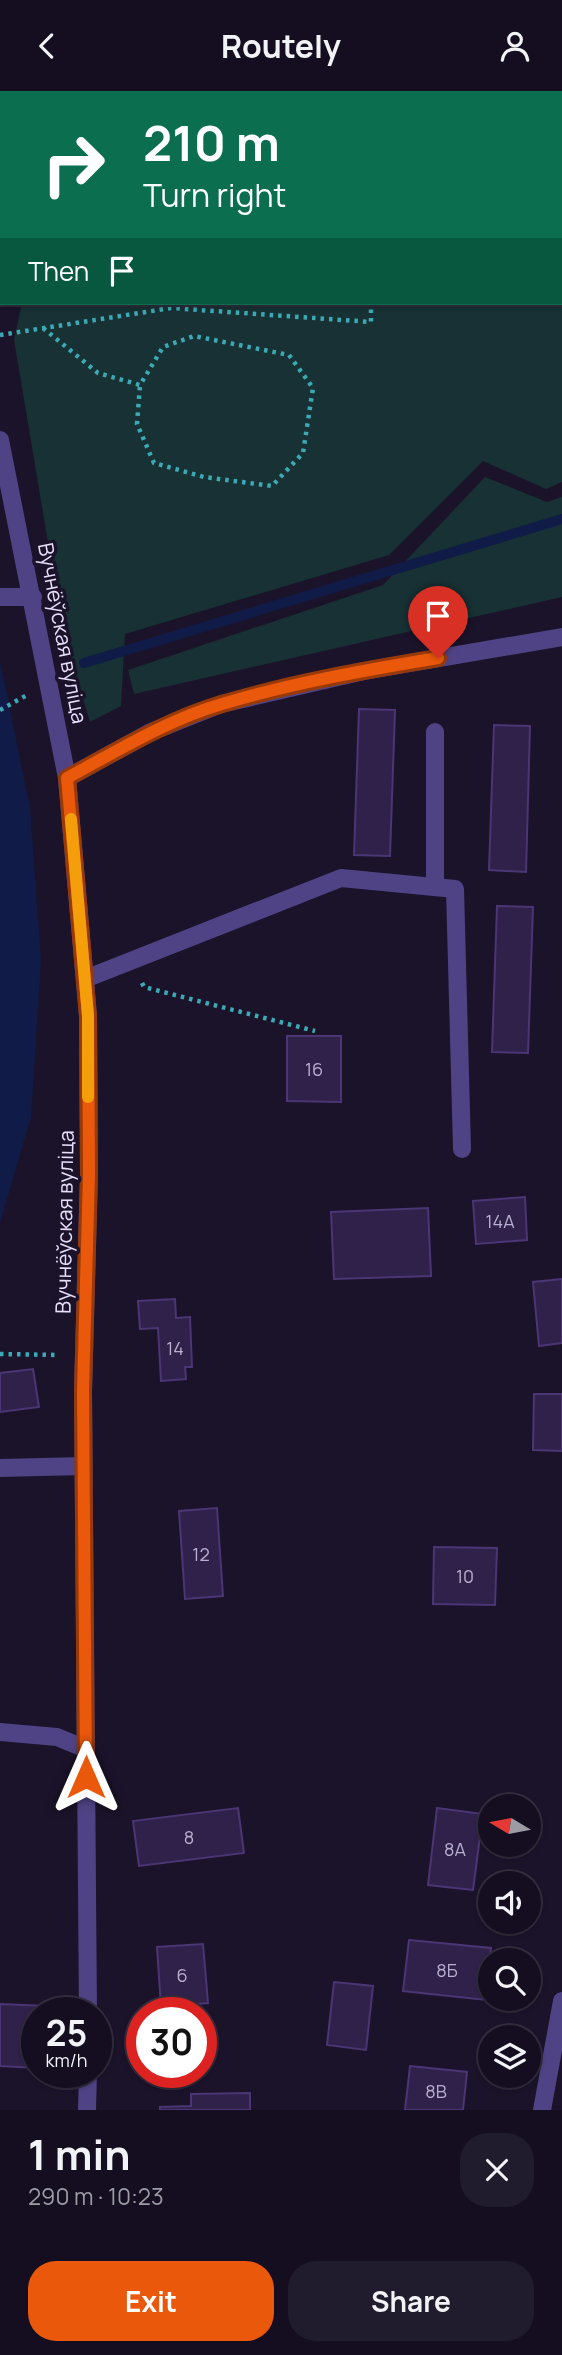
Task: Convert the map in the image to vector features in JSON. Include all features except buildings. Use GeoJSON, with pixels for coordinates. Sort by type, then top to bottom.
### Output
{"type":"FeatureCollection","features":[{"type":"Feature","properties":{"kind":"street","name":"Вучнёўская вуліца"},"geometry":{"type":"LineString","coordinates":[[0,440],[67,778],[85,979],[89,1174],[83,1466],[88,1997]]}},
{"type":"Feature","properties":{"kind":"street"},"geometry":{"type":"LineString","coordinates":[[0,597],[33,597]]}},
{"type":"Feature","properties":{"kind":"street"},"geometry":{"type":"LineString","coordinates":[[67,778],[151,732],[221,704],[364,671],[562,637]]}},
{"type":"Feature","properties":{"kind":"street"},"geometry":{"type":"LineString","coordinates":[[435,732],[435,887]]}},
{"type":"Feature","properties":{"kind":"street"},"geometry":{"type":"LineString","coordinates":[[85,979],[341,878],[454,889],[463,1149]]}},
{"type":"Feature","properties":{"kind":"street"},"geometry":{"type":"LineString","coordinates":[[0,1468],[83,1466]]}},
{"type":"Feature","properties":{"kind":"street"},"geometry":{"type":"LineString","coordinates":[[0,1732],[57,1737],[86,1749]]}},
{"type":"Feature","properties":{"kind":"street"},"geometry":{"type":"LineString","coordinates":[[542,2110],[562,2001]]}},
{"type":"Feature","properties":{"kind":"street"},"geometry":{"type":"LineString","coordinates":[[88,2088],[88,2110]]}},
{"type":"Feature","properties":{"kind":"path"},"geometry":{"type":"LineString","coordinates":[[0,335],[171,308],[371,322],[372,305]]}},
{"type":"Feature","properties":{"kind":"path"},"geometry":{"type":"LineString","coordinates":[[43,328],[98,373],[140,385]]}},
{"type":"Feature","properties":{"kind":"path"},"geometry":{"type":"LineString","coordinates":[[194,336],[289,355],[313,388],[303,453],[272,486],[204,477],[154,463],[137,424],[140,385],[163,347],[194,336]]}},
{"type":"Feature","properties":{"kind":"path"},"geometry":{"type":"LineString","coordinates":[[130,961],[144,987],[315,1031]]}},
{"type":"Feature","properties":{"kind":"path"},"geometry":{"type":"LineString","coordinates":[[0,1354],[84,1356]]}},
{"type":"Feature","properties":{"kind":"green space"},"geometry":{"type":"Polygon","coordinates":[[[22,305],[562,305],[562,482],[546,489],[483,461],[389,555],[125,634],[121,706],[90,722],[63,632],[14,340],[22,305]]]}},
{"type":"Feature","properties":{"kind":"green space"},"geometry":{"type":"Polygon","coordinates":[[[485,477],[547,502],[562,497],[562,597],[134,694],[128,670],[383,585],[485,477]]]}},
{"type":"Feature","properties":{"kind":"water"},"geometry":{"type":"Polygon","coordinates":[[[0,661],[30,808],[41,960],[31,1117],[0,1223],[0,661]]]}},
{"type":"Feature","properties":{"kind":"waterway"},"geometry":{"type":"LineString","coordinates":[[84,663],[562,519]]}},
{"type":"Feature","properties":{"kind":"slow traffic"},"geometry":{"type":"LineString","coordinates":[[71,819],[88,1016],[88,1097]]}},
{"type":"Feature","properties":{"kind":"route"},"geometry":{"type":"LineString","coordinates":[[86,1777],[83,1391],[89,1174],[88,1016],[67,778],[151,732],[221,704],[364,671],[438,658]]}}]}
